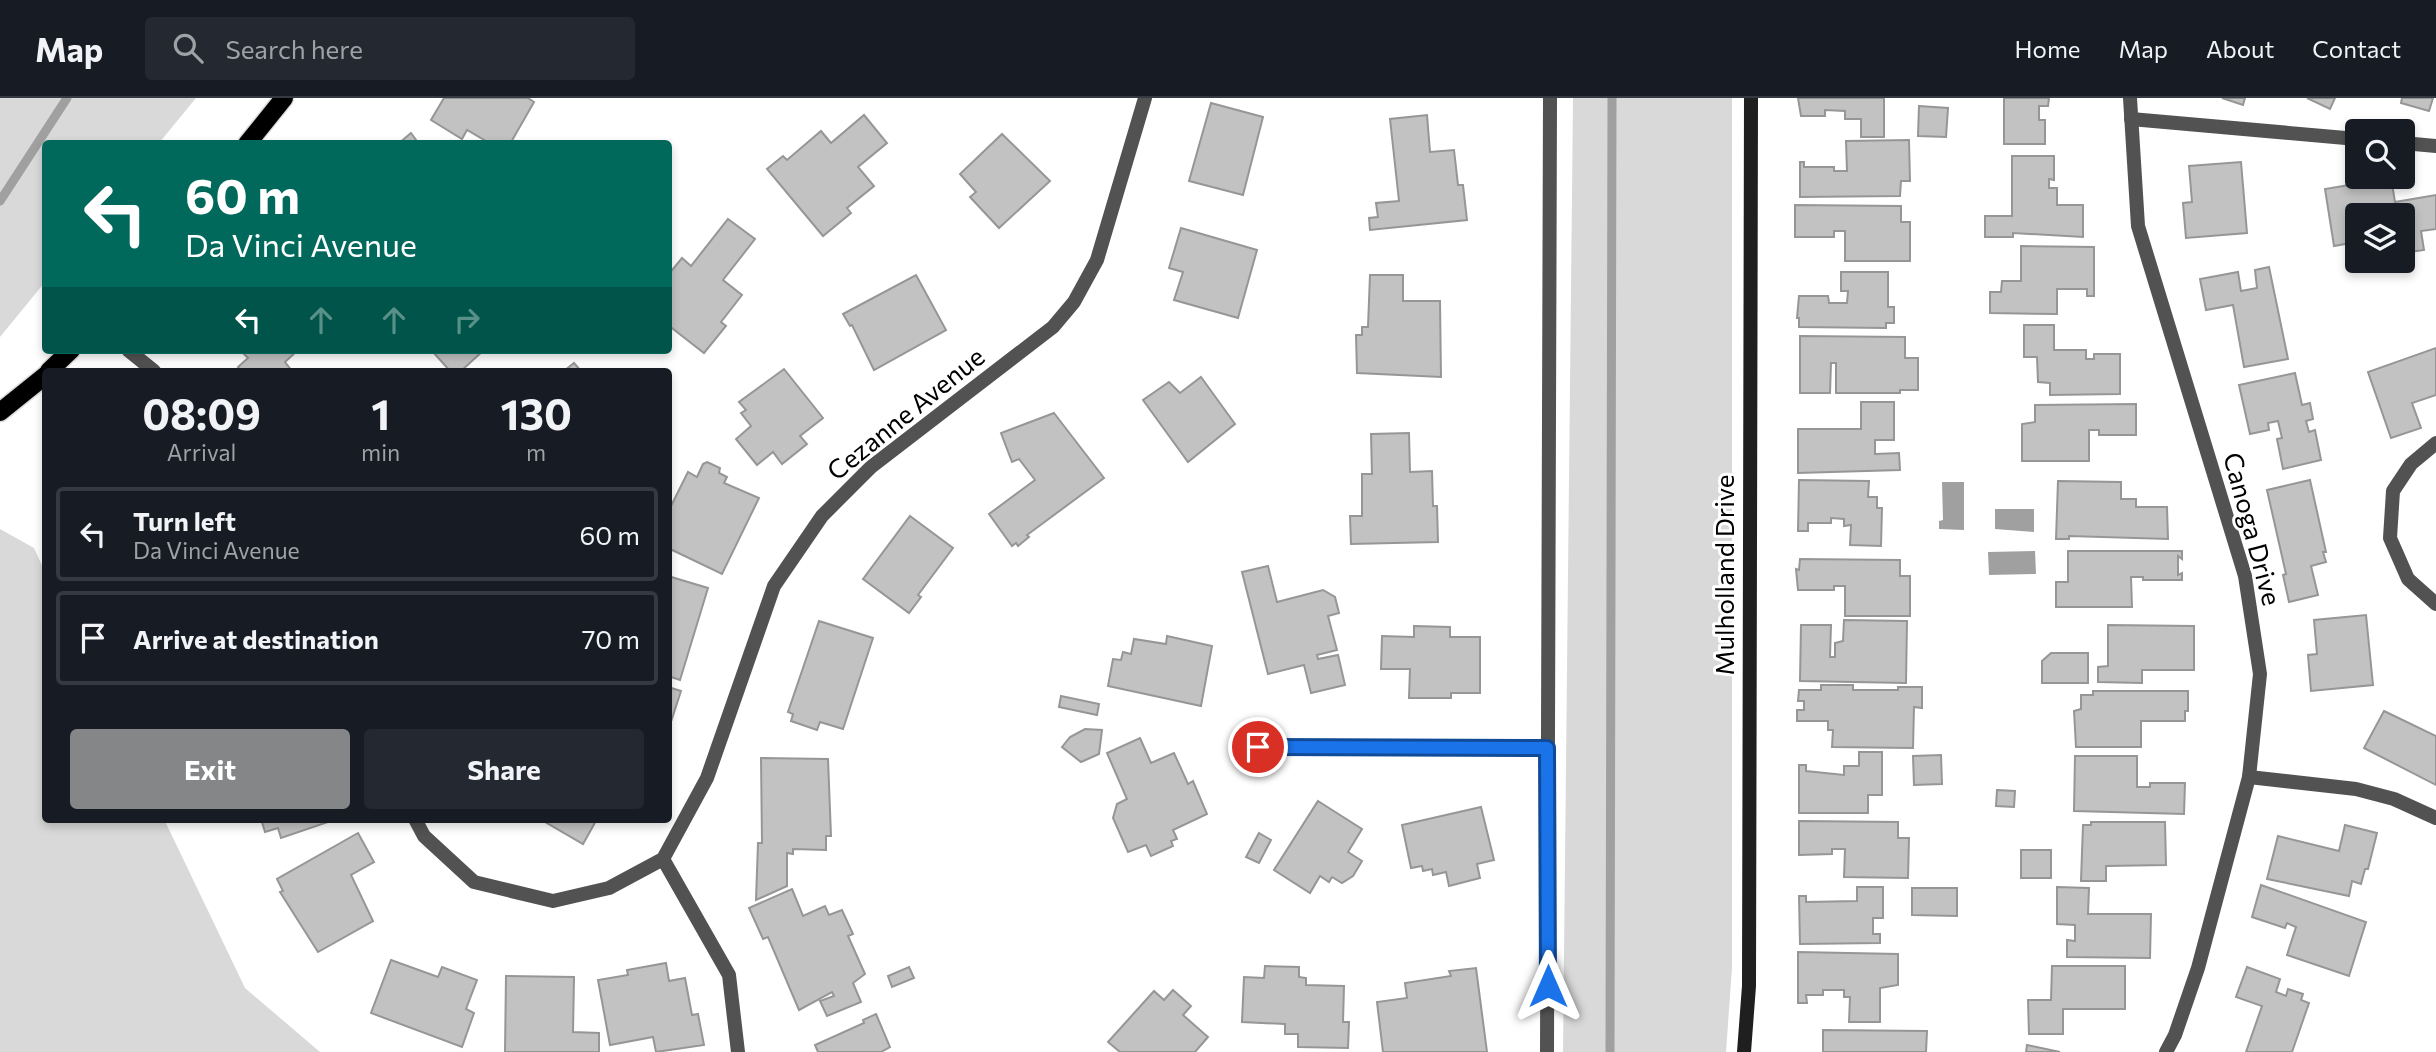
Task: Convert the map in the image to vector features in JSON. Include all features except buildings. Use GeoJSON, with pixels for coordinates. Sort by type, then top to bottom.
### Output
{"type":"FeatureCollection","features":[{"type":"Feature","properties":{"kind":"main road"},"geometry":{"type":"LineString","coordinates":[[250,140],[285,98]]}},
{"type":"Feature","properties":{"kind":"main road","name":"Mulholland Drive"},"geometry":{"type":"LineString","coordinates":[[1744,1052],[1749,972],[1751,98]]}},
{"type":"Feature","properties":{"kind":"main road"},"geometry":{"type":"LineString","coordinates":[[53,368],[67,354]]}},
{"type":"Feature","properties":{"kind":"main road"},"geometry":{"type":"LineString","coordinates":[[0,412],[42,378]]}},
{"type":"Feature","properties":{"kind":"street","name":"Cezanne Avenue"},"geometry":{"type":"LineString","coordinates":[[663,859],[707,778],[774,586],[822,516],[871,467],[1053,327],[1074,302],[1097,260],[1145,98]]}},
{"type":"Feature","properties":{"kind":"street"},"geometry":{"type":"LineString","coordinates":[[1547,1052],[1550,98]]}},
{"type":"Feature","properties":{"kind":"street","name":"Canoga Drive"},"geometry":{"type":"LineString","coordinates":[[2130,98],[2138,226],[2245,576],[2260,674],[2249,778],[2198,968],[2175,1035],[2166,1052]]}},
{"type":"Feature","properties":{"kind":"street"},"geometry":{"type":"LineString","coordinates":[[2131,119],[2345,138]]}},
{"type":"Feature","properties":{"kind":"street"},"geometry":{"type":"LineString","coordinates":[[2415,144],[2436,146]]}},
{"type":"Feature","properties":{"kind":"street"},"geometry":{"type":"LineString","coordinates":[[133,354],[150,368]]}},
{"type":"Feature","properties":{"kind":"street"},"geometry":{"type":"LineString","coordinates":[[2436,443],[2411,464],[2393,491],[2390,538],[2408,579],[2436,604]]}},
{"type":"Feature","properties":{"kind":"street"},"geometry":{"type":"LineString","coordinates":[[1258,747],[1547,748]]}},
{"type":"Feature","properties":{"kind":"street"},"geometry":{"type":"LineString","coordinates":[[2249,778],[2356,789],[2394,799],[2436,818]]}},
{"type":"Feature","properties":{"kind":"street"},"geometry":{"type":"LineString","coordinates":[[417,823],[424,836],[474,882],[552,901],[609,888],[663,859],[730,975],[738,1052]]}},
{"type":"Feature","properties":{"kind":"shaded area"},"geometry":{"type":"Polygon","coordinates":[[[0,98],[196,98],[161,140],[42,140],[42,286],[0,337],[0,98]]]}},
{"type":"Feature","properties":{"kind":"shaded area"},"geometry":{"type":"Polygon","coordinates":[[[1573,98],[1732,98],[1732,968],[1726,1052],[1563,1052],[1573,98]]]}},
{"type":"Feature","properties":{"kind":"shaded area"},"geometry":{"type":"Polygon","coordinates":[[[1942,482],[1964,482],[1964,530],[1939,529],[1939,521],[1943,520],[1942,482]]]}},
{"type":"Feature","properties":{"kind":"shaded area"},"geometry":{"type":"Polygon","coordinates":[[[1995,509],[2034,509],[2034,532],[1995,529],[1995,509]]]}},
{"type":"Feature","properties":{"kind":"shaded area"},"geometry":{"type":"Polygon","coordinates":[[[0,529],[34,548],[42,565],[42,823],[166,823],[245,988],[320,1052],[0,1052],[0,529]]]}},
{"type":"Feature","properties":{"kind":"shaded area"},"geometry":{"type":"Polygon","coordinates":[[[2035,551],[2036,574],[1989,575],[1988,552],[2035,551]]]}},
{"type":"Feature","properties":{"kind":"waterway"},"geometry":{"type":"LineString","coordinates":[[0,201],[67,98]]}},
{"type":"Feature","properties":{"kind":"waterway"},"geometry":{"type":"LineString","coordinates":[[1610,1052],[1612,98]]}},
{"type":"Feature","properties":{"kind":"route"},"geometry":{"type":"LineString","coordinates":[[1258,747],[1547,748],[1548,986]]}}]}
